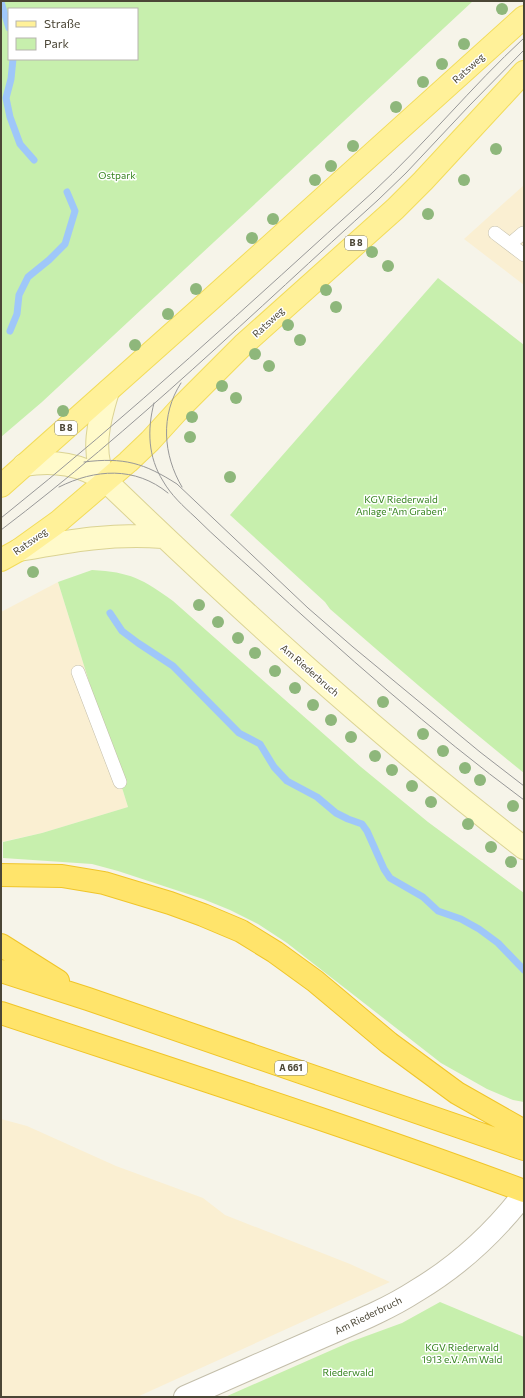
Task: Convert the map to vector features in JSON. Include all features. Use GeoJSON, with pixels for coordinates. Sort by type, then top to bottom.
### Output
{"type":"FeatureCollection","features":[{"type":"Feature","properties":{"kind":"highway"},"geometry":{"type":"LineString","coordinates":[[1,875],[62,876],[104,883],[170,903],[241,931],[275,952],[315,981],[389,1043],[457,1093],[524,1132]]}},
{"type":"Feature","properties":{"kind":"highway"},"geometry":{"type":"LineString","coordinates":[[1,945],[88,999]]}},
{"type":"Feature","properties":{"kind":"highway","name":"A 661"},"geometry":{"type":"LineString","coordinates":[[1,971],[88,999],[524,1149]]}},
{"type":"Feature","properties":{"kind":"highway"},"geometry":{"type":"LineString","coordinates":[[1,1013],[287,1108],[468,1170],[524,1191]]}},
{"type":"Feature","properties":{"kind":"main road","name":"Ratsweg"},"geometry":{"type":"LineString","coordinates":[[1,486],[108,392],[524,17]]}},
{"type":"Feature","properties":{"kind":"main road","name":"Ratsweg"},"geometry":{"type":"LineString","coordinates":[[10,555],[73,510],[150,441],[186,402],[243,345],[406,198],[524,72]]}},
{"type":"Feature","properties":{"kind":"main road"},"geometry":{"type":"LineString","coordinates":[[106,481],[102,474],[97,452],[102,411],[108,392]]}},
{"type":"Feature","properties":{"kind":"main road"},"geometry":{"type":"LineString","coordinates":[[24,465],[41,462],[67,464],[95,474],[106,481]]}},
{"type":"Feature","properties":{"kind":"main road","name":"Am Riederbruch"},"geometry":{"type":"LineString","coordinates":[[106,481],[163,537],[299,661],[470,807],[524,848]]}},
{"type":"Feature","properties":{"kind":"main road"},"geometry":{"type":"LineString","coordinates":[[10,555],[89,538],[125,535],[163,537]]}},
{"type":"Feature","properties":{"kind":"street","name":"Am Riederbruch"},"geometry":{"type":"LineString","coordinates":[[185,1397],[375,1313],[416,1292],[469,1253],[496,1228],[524,1194]]}},
{"type":"Feature","properties":{"kind":"lane"},"geometry":{"type":"LineString","coordinates":[[495,233],[524,255]]}},
{"type":"Feature","properties":{"kind":"lane"},"geometry":{"type":"LineString","coordinates":[[510,244],[523,233]]}},
{"type":"Feature","properties":{"kind":"lane"},"geometry":{"type":"LineString","coordinates":[[78,672],[120,782]]}},
{"type":"Feature","properties":{"kind":"shaded area"},"geometry":{"type":"Polygon","coordinates":[[[524,185],[524,285],[464,239],[524,185]]]}},
{"type":"Feature","properties":{"kind":"shaded area"},"geometry":{"type":"Polygon","coordinates":[[[58,582],[128,807],[42,833],[1,842],[1,612],[58,582]]]}},
{"type":"Feature","properties":{"kind":"shaded area"},"geometry":{"type":"Polygon","coordinates":[[[1,1119],[27,1126],[116,1166],[203,1198],[225,1215],[350,1264],[390,1282],[137,1397],[1,1397],[1,1119]]]}},
{"type":"Feature","properties":{"kind":"green space","name":"Ostpark"},"geometry":{"type":"Polygon","coordinates":[[[1,1],[473,1],[42,402],[1,437],[1,1]]]}},
{"type":"Feature","properties":{"kind":"green space","name":"KGV Riederwald Anlage \"Am Graben\""},"geometry":{"type":"Polygon","coordinates":[[[438,278],[524,345],[524,773],[426,692],[330,609],[325,602],[230,515],[438,278]]]}},
{"type":"Feature","properties":{"kind":"green space"},"geometry":{"type":"Polygon","coordinates":[[[92,570],[116,573],[136,578],[153,587],[173,601],[361,767],[428,822],[524,893],[524,1102],[513,1100],[487,1089],[441,1063],[287,943],[258,924],[230,910],[203,899],[92,864],[3,858],[3,842],[42,833],[128,807],[58,582],[92,570]]]}},
{"type":"Feature","properties":{"kind":"green space","name":"KGV Riederwald 1913 e.V. Am Wald"},"geometry":{"type":"Polygon","coordinates":[[[440,1302],[524,1337],[524,1397],[225,1397],[350,1342],[402,1323],[440,1302]]]}},
{"type":"Feature","properties":{"kind":"waterway"},"geometry":{"type":"LineString","coordinates":[[1,2],[8,25]]}},
{"type":"Feature","properties":{"kind":"waterway"},"geometry":{"type":"LineString","coordinates":[[13,60],[11,79],[6,98],[10,117],[20,144],[34,160]]}},
{"type":"Feature","properties":{"kind":"waterway"},"geometry":{"type":"LineString","coordinates":[[10,331],[17,314],[19,295],[28,277],[49,260],[65,244],[75,211],[67,192]]}},
{"type":"Feature","properties":{"kind":"waterway"},"geometry":{"type":"LineString","coordinates":[[110,613],[122,631],[173,666],[239,733],[260,744],[274,767],[287,781],[317,797],[336,813],[362,824],[367,831],[384,869],[390,878],[423,897],[438,911],[461,919],[479,929],[498,943],[524,970]]}},
{"type":"Feature","properties":{"kind":"tram line"},"geometry":{"type":"LineString","coordinates":[[1,518],[143,399],[373,192],[412,154],[524,38]]}},
{"type":"Feature","properties":{"kind":"tram line"},"geometry":{"type":"LineString","coordinates":[[1,530],[99,452],[146,411],[378,200],[406,173],[524,50]]}},
{"type":"Feature","properties":{"kind":"tram line"},"geometry":{"type":"LineString","coordinates":[[181,383],[174,395],[170,408],[166,435],[171,462],[182,487]]}},
{"type":"Feature","properties":{"kind":"tram line"},"geometry":{"type":"LineString","coordinates":[[154,403],[150,423],[150,443],[154,462],[163,481],[178,500],[210,532],[388,691],[455,747],[524,800]]}},
{"type":"Feature","properties":{"kind":"tram line"},"geometry":{"type":"LineString","coordinates":[[84,462],[111,460],[133,463],[144,466],[177,484],[308,608],[480,752],[524,786]]}},
{"type":"Feature","properties":{"kind":"tram line"},"geometry":{"type":"LineString","coordinates":[[59,487],[87,477],[115,473],[129,474],[142,478],[155,484],[168,493]]}},
{"type":"Feature","properties":{"kind":"park label","name":"Riederwald"},"geometry":{"type":"Point","coordinates":[348,1372]}}]}
